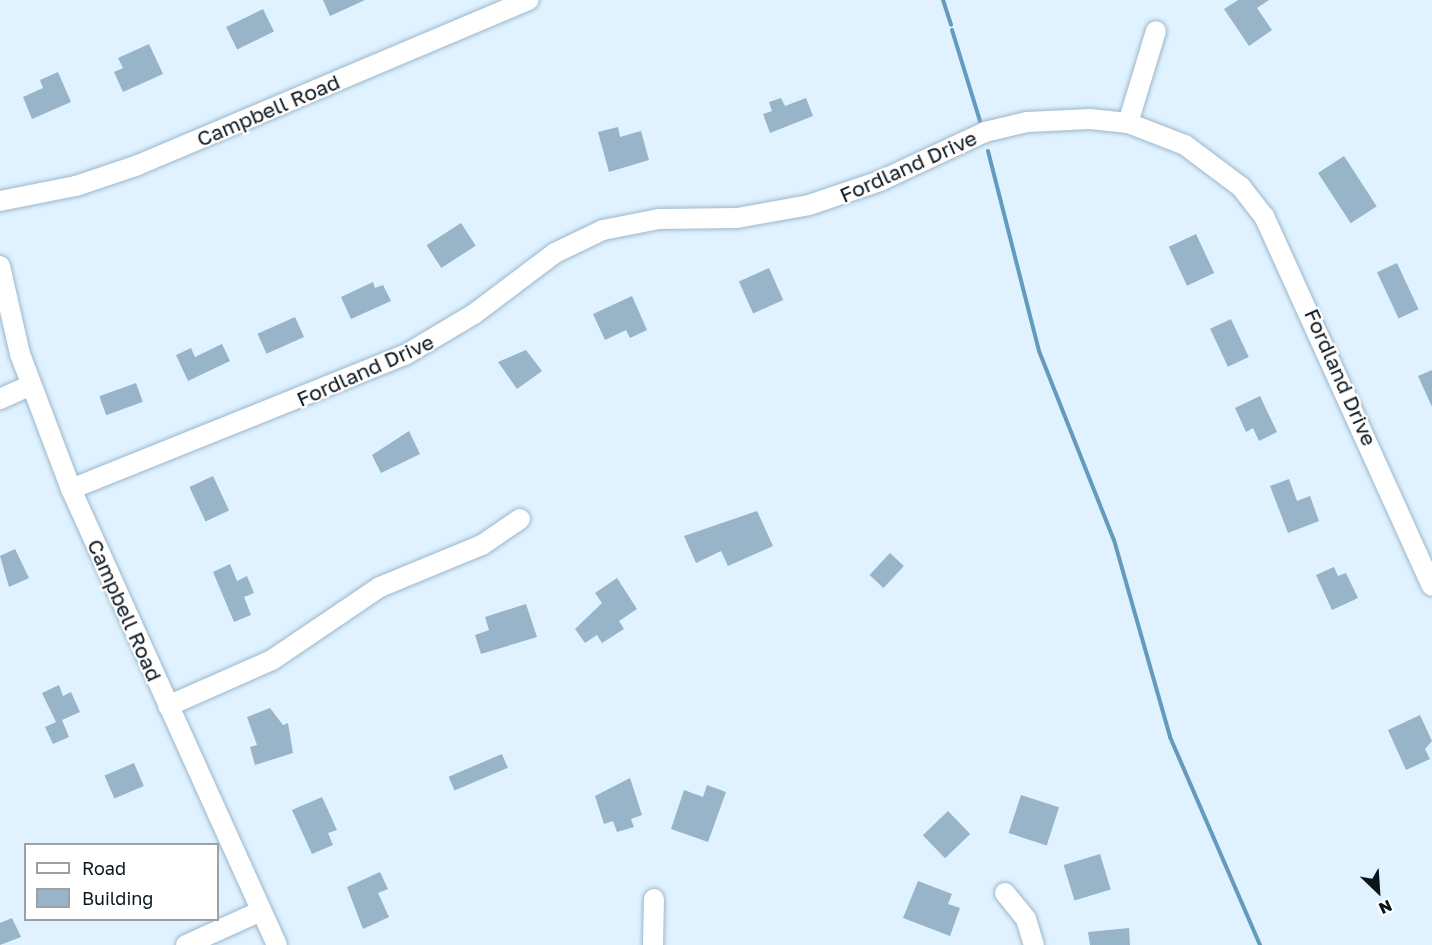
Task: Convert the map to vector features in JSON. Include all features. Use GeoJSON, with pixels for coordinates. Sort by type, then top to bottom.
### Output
{"type":"FeatureCollection","features":[{"type":"Feature","properties":{"kind":"street","name":"Campbell Road"},"geometry":{"type":"LineString","coordinates":[[0,201],[76,186],[138,165],[529,0]]}},
{"type":"Feature","properties":{"kind":"street"},"geometry":{"type":"LineString","coordinates":[[1128,123],[1156,31]]}},
{"type":"Feature","properties":{"kind":"street","name":"Fordland Drive"},"geometry":{"type":"LineString","coordinates":[[71,489],[405,355],[474,314],[555,253],[603,230],[658,219],[738,218],[836,199],[1009,125],[1067,118],[1128,123],[1185,145],[1213,164],[1264,216],[1432,586]]}},
{"type":"Feature","properties":{"kind":"street","name":"Campbell Road"},"geometry":{"type":"LineString","coordinates":[[0,266],[31,385],[71,489],[277,945]]}},
{"type":"Feature","properties":{"kind":"street"},"geometry":{"type":"LineString","coordinates":[[0,399],[31,385]]}},
{"type":"Feature","properties":{"kind":"street"},"geometry":{"type":"LineString","coordinates":[[168,706],[272,660],[380,587],[482,545],[520,519]]}},
{"type":"Feature","properties":{"kind":"street"},"geometry":{"type":"LineString","coordinates":[[1005,893],[1026,920],[1034,945]]}},
{"type":"Feature","properties":{"kind":"street"},"geometry":{"type":"LineString","coordinates":[[653,945],[654,899]]}},
{"type":"Feature","properties":{"kind":"street"},"geometry":{"type":"LineString","coordinates":[[186,945],[261,911]]}},
{"type":"Feature","properties":{"kind":"building"},"geometry":{"type":"Polygon","coordinates":[[[323,0],[365,0],[330,16],[323,0]]]}},
{"type":"Feature","properties":{"kind":"building"},"geometry":{"type":"Polygon","coordinates":[[[1238,0],[1269,0],[1257,8],[1272,30],[1249,46],[1224,9],[1238,0]]]}},
{"type":"Feature","properties":{"kind":"building"},"geometry":{"type":"Polygon","coordinates":[[[263,9],[274,31],[237,49],[226,27],[263,9]]]}},
{"type":"Feature","properties":{"kind":"building"},"geometry":{"type":"Polygon","coordinates":[[[149,44],[163,74],[123,92],[114,72],[123,68],[118,58],[149,44]]]}},
{"type":"Feature","properties":{"kind":"building"},"geometry":{"type":"Polygon","coordinates":[[[58,72],[71,102],[32,119],[23,97],[43,88],[40,80],[58,72]]]}},
{"type":"Feature","properties":{"kind":"building"},"geometry":{"type":"Polygon","coordinates":[[[781,98],[785,106],[806,98],[813,116],[770,133],[763,114],[772,111],[769,102],[781,98]]]}},
{"type":"Feature","properties":{"kind":"building"},"geometry":{"type":"Polygon","coordinates":[[[618,127],[620,137],[641,131],[649,160],[609,172],[598,132],[618,127]]]}},
{"type":"Feature","properties":{"kind":"building"},"geometry":{"type":"Polygon","coordinates":[[[1344,156],[1377,206],[1351,223],[1318,173],[1344,156]]]}},
{"type":"Feature","properties":{"kind":"building"},"geometry":{"type":"Polygon","coordinates":[[[461,223],[476,246],[441,268],[427,245],[461,223]]]}},
{"type":"Feature","properties":{"kind":"building"},"geometry":{"type":"Polygon","coordinates":[[[1196,234],[1214,273],[1187,286],[1169,247],[1196,234]]]}},
{"type":"Feature","properties":{"kind":"building"},"geometry":{"type":"Polygon","coordinates":[[[1397,263],[1419,309],[1399,319],[1377,272],[1397,263]]]}},
{"type":"Feature","properties":{"kind":"building"},"geometry":{"type":"Polygon","coordinates":[[[769,268],[783,300],[753,313],[739,281],[769,268]]]}},
{"type":"Feature","properties":{"kind":"building"},"geometry":{"type":"Polygon","coordinates":[[[373,282],[375,288],[383,285],[391,301],[351,319],[341,297],[373,282]]]}},
{"type":"Feature","properties":{"kind":"building"},"geometry":{"type":"Polygon","coordinates":[[[632,296],[647,330],[630,338],[626,330],[605,340],[593,314],[632,296]]]}},
{"type":"Feature","properties":{"kind":"building"},"geometry":{"type":"Polygon","coordinates":[[[295,317],[304,337],[266,354],[258,334],[295,317]]]}},
{"type":"Feature","properties":{"kind":"building"},"geometry":{"type":"Polygon","coordinates":[[[1231,319],[1249,357],[1228,367],[1210,329],[1231,319]]]}},
{"type":"Feature","properties":{"kind":"building"},"geometry":{"type":"Polygon","coordinates":[[[222,344],[230,361],[188,381],[176,355],[191,348],[195,357],[222,344]]]}},
{"type":"Feature","properties":{"kind":"building"},"geometry":{"type":"Polygon","coordinates":[[[526,350],[542,371],[517,389],[498,362],[526,350]]]}},
{"type":"Feature","properties":{"kind":"building"},"geometry":{"type":"Polygon","coordinates":[[[1432,370],[1432,407],[1418,376],[1432,370]]]}},
{"type":"Feature","properties":{"kind":"building"},"geometry":{"type":"Polygon","coordinates":[[[136,383],[143,402],[106,415],[99,396],[136,383]]]}},
{"type":"Feature","properties":{"kind":"building"},"geometry":{"type":"Polygon","coordinates":[[[1260,396],[1277,432],[1259,441],[1253,428],[1246,432],[1235,408],[1260,396]]]}},
{"type":"Feature","properties":{"kind":"building"},"geometry":{"type":"Polygon","coordinates":[[[409,431],[420,454],[381,473],[372,455],[409,431]]]}},
{"type":"Feature","properties":{"kind":"building"},"geometry":{"type":"Polygon","coordinates":[[[213,476],[229,510],[205,521],[189,487],[213,476]]]}},
{"type":"Feature","properties":{"kind":"building"},"geometry":{"type":"Polygon","coordinates":[[[1289,479],[1297,501],[1310,496],[1319,521],[1288,533],[1270,486],[1289,479]]]}},
{"type":"Feature","properties":{"kind":"building"},"geometry":{"type":"Polygon","coordinates":[[[757,511],[773,546],[728,566],[721,551],[696,563],[684,536],[757,511]]]}},
{"type":"Feature","properties":{"kind":"building"},"geometry":{"type":"Polygon","coordinates":[[[15,549],[29,578],[9,587],[0,556],[15,549]]]}},
{"type":"Feature","properties":{"kind":"building"},"geometry":{"type":"Polygon","coordinates":[[[890,553],[904,566],[883,588],[870,575],[890,553]]]}},
{"type":"Feature","properties":{"kind":"building"},"geometry":{"type":"Polygon","coordinates":[[[230,564],[237,581],[247,576],[254,593],[244,597],[251,615],[234,622],[213,572],[230,564]]]}},
{"type":"Feature","properties":{"kind":"building"},"geometry":{"type":"Polygon","coordinates":[[[1334,567],[1338,576],[1346,573],[1358,598],[1332,610],[1316,575],[1334,567]]]}},
{"type":"Feature","properties":{"kind":"building"},"geometry":{"type":"Polygon","coordinates":[[[617,578],[637,609],[619,621],[624,629],[602,643],[597,635],[585,643],[575,629],[602,603],[595,593],[617,578]]]}},
{"type":"Feature","properties":{"kind":"building"},"geometry":{"type":"Polygon","coordinates":[[[526,604],[537,637],[481,654],[475,635],[489,630],[485,617],[526,604]]]}},
{"type":"Feature","properties":{"kind":"building"},"geometry":{"type":"Polygon","coordinates":[[[59,685],[63,696],[71,692],[80,712],[62,720],[69,737],[53,744],[45,727],[56,722],[42,693],[59,685]]]}},
{"type":"Feature","properties":{"kind":"building"},"geometry":{"type":"Polygon","coordinates":[[[270,708],[283,725],[288,723],[293,753],[255,765],[250,747],[257,745],[247,717],[270,708]]]}},
{"type":"Feature","properties":{"kind":"building"},"geometry":{"type":"Polygon","coordinates":[[[1420,715],[1432,741],[1425,749],[1430,759],[1406,770],[1388,730],[1420,715]]]}},
{"type":"Feature","properties":{"kind":"building"},"geometry":{"type":"Polygon","coordinates":[[[502,754],[508,768],[454,790],[449,777],[502,754]]]}},
{"type":"Feature","properties":{"kind":"building"},"geometry":{"type":"Polygon","coordinates":[[[134,763],[144,786],[114,799],[105,776],[134,763]]]}},
{"type":"Feature","properties":{"kind":"building"},"geometry":{"type":"Polygon","coordinates":[[[630,778],[642,815],[631,819],[634,827],[617,832],[613,821],[604,824],[595,796],[630,778]]]}},
{"type":"Feature","properties":{"kind":"building"},"geometry":{"type":"Polygon","coordinates":[[[707,785],[726,792],[708,842],[671,829],[684,790],[703,797],[707,785]]]}},
{"type":"Feature","properties":{"kind":"building"},"geometry":{"type":"Polygon","coordinates":[[[1021,795],[1059,807],[1047,845],[1009,833],[1021,795]]]}},
{"type":"Feature","properties":{"kind":"building"},"geometry":{"type":"Polygon","coordinates":[[[322,797],[337,830],[328,833],[333,845],[312,854],[292,810],[322,797]]]}},
{"type":"Feature","properties":{"kind":"building"},"geometry":{"type":"Polygon","coordinates":[[[948,811],[970,834],[945,858],[923,835],[948,811]]]}},
{"type":"Feature","properties":{"kind":"building"},"geometry":{"type":"Polygon","coordinates":[[[1100,854],[1111,889],[1074,900],[1064,865],[1100,854]]]}},
{"type":"Feature","properties":{"kind":"building"},"geometry":{"type":"Polygon","coordinates":[[[380,872],[388,889],[378,893],[389,917],[363,929],[347,887],[380,872]]]}},
{"type":"Feature","properties":{"kind":"building"},"geometry":{"type":"Polygon","coordinates":[[[918,881],[952,894],[948,904],[960,908],[950,936],[903,918],[918,881]]]}},
{"type":"Feature","properties":{"kind":"building"},"geometry":{"type":"Polygon","coordinates":[[[12,918],[21,937],[0,945],[0,923],[12,918]]]}},
{"type":"Feature","properties":{"kind":"building"},"geometry":{"type":"Polygon","coordinates":[[[1129,928],[1130,945],[1090,945],[1088,932],[1129,928]]]}},
{"type":"Feature","properties":{"kind":"waterway"},"geometry":{"type":"LineString","coordinates":[[943,0],[951,25]]}},
{"type":"Feature","properties":{"kind":"waterway"},"geometry":{"type":"LineString","coordinates":[[952,30],[981,124]]}},
{"type":"Feature","properties":{"kind":"waterway"},"geometry":{"type":"LineString","coordinates":[[988,151],[1039,351],[1114,540],[1170,737],[1260,945]]}}]}
